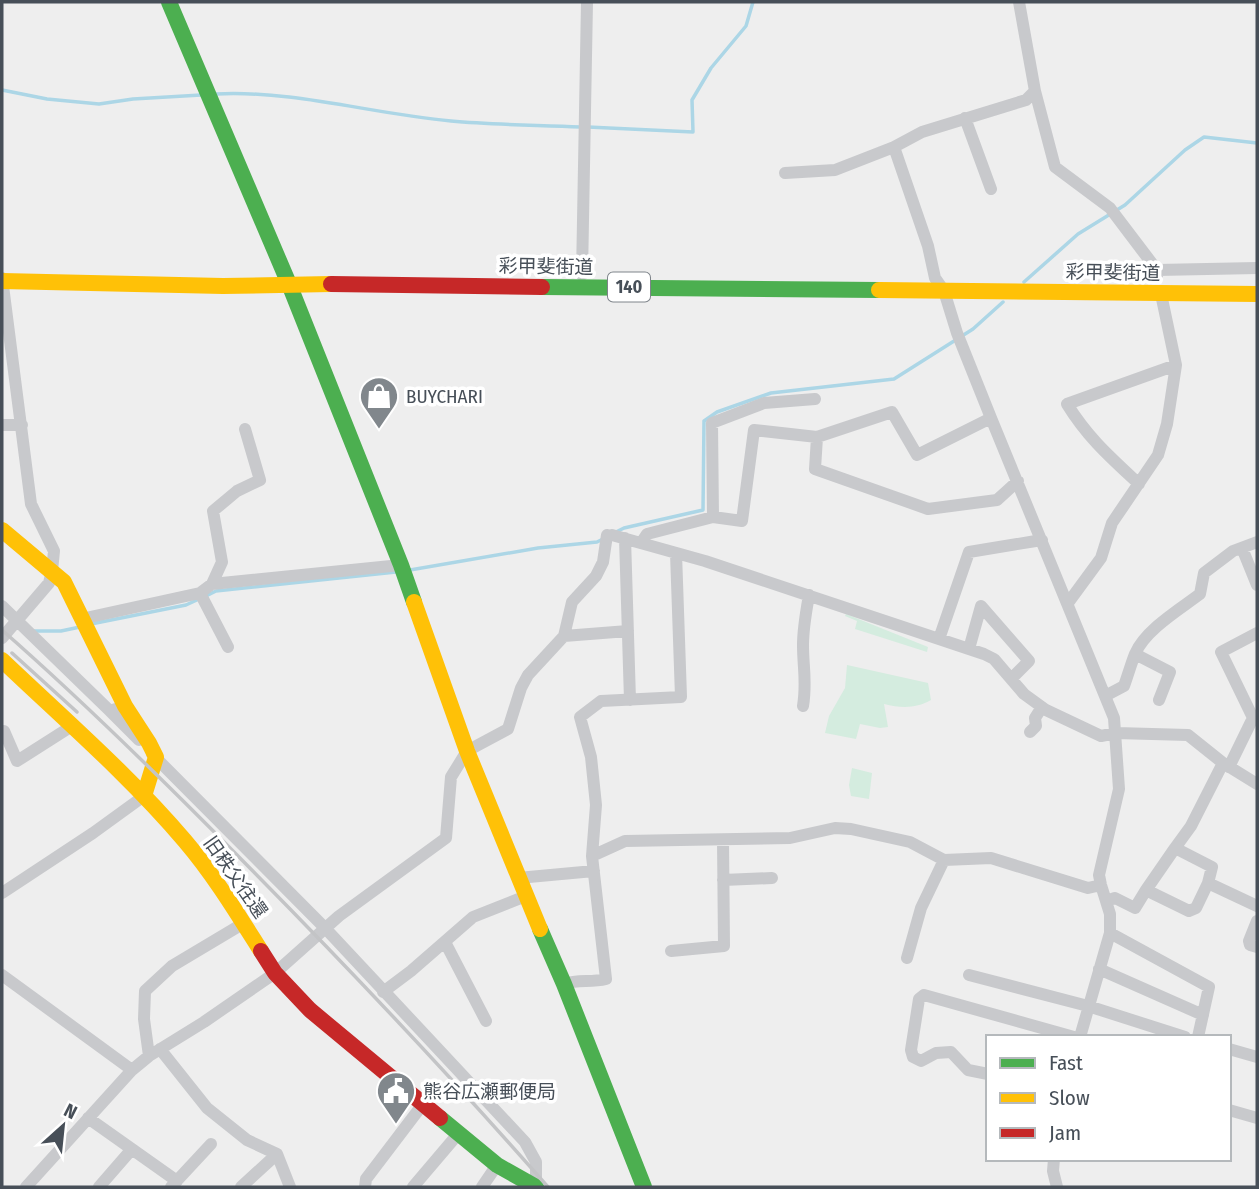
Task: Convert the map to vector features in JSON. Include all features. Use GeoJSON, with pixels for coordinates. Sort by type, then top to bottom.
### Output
{"type":"FeatureCollection","features":[{"type":"Feature","properties":{"kind":"main road"},"geometry":{"type":"LineString","coordinates":[[169,2],[401,565],[467,751],[564,984],[644,1187]]}},
{"type":"Feature","properties":{"kind":"main road"},"geometry":{"type":"LineString","coordinates":[[2,268],[146,269]]}},
{"type":"Feature","properties":{"kind":"main road","name":"彩甲斐街道"},"geometry":{"type":"LineString","coordinates":[[280,274],[939,284],[1257,282]]}},
{"type":"Feature","properties":{"kind":"main road","name":"彩甲斐街道"},"geometry":{"type":"LineString","coordinates":[[2,280],[223,286],[280,274],[582,275],[939,284]]}},
{"type":"Feature","properties":{"kind":"main road","name":"彩甲斐街道"},"geometry":{"type":"LineString","coordinates":[[1159,282],[1257,294]]}},
{"type":"Feature","properties":{"kind":"main road"},"geometry":{"type":"LineString","coordinates":[[2,530],[64,582],[118,708],[149,743],[156,757],[144,796]]}},
{"type":"Feature","properties":{"kind":"main road","name":"旧秩父往還"},"geometry":{"type":"LineString","coordinates":[[2,660],[144,796],[185,841],[219,884],[275,974],[310,1010],[497,1165],[536,1187]]}},
{"type":"Feature","properties":{"kind":"street"},"geometry":{"type":"LineString","coordinates":[[582,275],[587,2]]}},
{"type":"Feature","properties":{"kind":"street"},"geometry":{"type":"LineString","coordinates":[[1019,2],[1035,91],[1055,167],[1110,208],[1159,282],[1177,365],[1167,424],[1158,455],[1112,523],[1101,558],[1068,603]]}},
{"type":"Feature","properties":{"kind":"street"},"geometry":{"type":"LineString","coordinates":[[785,173],[835,170],[894,147],[922,132],[1026,100],[1035,91]]}},
{"type":"Feature","properties":{"kind":"street"},"geometry":{"type":"LineString","coordinates":[[965,118],[991,190]]}},
{"type":"Feature","properties":{"kind":"street"},"geometry":{"type":"LineString","coordinates":[[894,147],[957,333],[1114,718],[1119,789],[1099,875],[1110,914],[1110,933],[1081,1035]]}},
{"type":"Feature","properties":{"kind":"street"},"geometry":{"type":"LineString","coordinates":[[1159,282],[1257,268]]}},
{"type":"Feature","properties":{"kind":"street"},"geometry":{"type":"LineString","coordinates":[[2,280],[6,343],[22,425],[31,505],[54,551],[49,583],[2,638]]}},
{"type":"Feature","properties":{"kind":"street"},"geometry":{"type":"LineString","coordinates":[[1139,484],[1097,445],[1067,404],[1177,365]]}},
{"type":"Feature","properties":{"kind":"street"},"geometry":{"type":"LineString","coordinates":[[713,517],[712,423],[764,403],[815,399]]}},
{"type":"Feature","properties":{"kind":"street"},"geometry":{"type":"LineString","coordinates":[[641,543],[646,534],[713,517],[742,521],[754,430],[817,437],[892,412],[917,455],[991,418]]}},
{"type":"Feature","properties":{"kind":"street"},"geometry":{"type":"LineString","coordinates":[[2,425],[22,425]]}},
{"type":"Feature","properties":{"kind":"street"},"geometry":{"type":"LineString","coordinates":[[81,619],[200,593],[212,584],[222,562],[213,511],[237,491],[260,480],[245,429]]}},
{"type":"Feature","properties":{"kind":"street"},"geometry":{"type":"LineString","coordinates":[[817,437],[815,470],[928,509],[997,500],[1018,481]]}},
{"type":"Feature","properties":{"kind":"street"},"geometry":{"type":"LineString","coordinates":[[615,536],[808,595],[968,649],[994,660],[1024,694],[1042,707],[1101,736],[1116,733],[1188,735],[1226,765],[1257,784]]}},
{"type":"Feature","properties":{"kind":"street"},"geometry":{"type":"LineString","coordinates":[[615,536],[628,631],[630,700]]}},
{"type":"Feature","properties":{"kind":"street"},"geometry":{"type":"LineString","coordinates":[[26,1187],[132,1070],[275,974],[340,916],[446,838],[452,777],[467,751],[509,729],[521,688],[528,675],[564,636],[572,603],[596,576],[615,536]]}},
{"type":"Feature","properties":{"kind":"street"},"geometry":{"type":"LineString","coordinates":[[939,639],[969,552],[1042,540]]}},
{"type":"Feature","properties":{"kind":"street"},"geometry":{"type":"LineString","coordinates":[[1105,696],[1124,686],[1142,641],[1200,594],[1204,573],[1233,551],[1257,542]]}},
{"type":"Feature","properties":{"kind":"street"},"geometry":{"type":"LineString","coordinates":[[1242,548],[1257,585]]}},
{"type":"Feature","properties":{"kind":"street"},"geometry":{"type":"LineString","coordinates":[[564,984],[577,980],[593,982],[606,979],[593,856],[596,805],[591,757],[580,716],[601,701],[681,697],[676,553]]}},
{"type":"Feature","properties":{"kind":"street"},"geometry":{"type":"LineString","coordinates":[[212,584],[401,565]]}},
{"type":"Feature","properties":{"kind":"street"},"geometry":{"type":"LineString","coordinates":[[200,593],[228,647]]}},
{"type":"Feature","properties":{"kind":"street"},"geometry":{"type":"LineString","coordinates":[[803,706],[806,688],[804,620],[808,595]]}},
{"type":"Feature","properties":{"kind":"street"},"geometry":{"type":"LineString","coordinates":[[2,606],[118,708]]}},
{"type":"Feature","properties":{"kind":"street"},"geometry":{"type":"LineString","coordinates":[[968,649],[981,606],[1029,661],[1011,679]]}},
{"type":"Feature","properties":{"kind":"street"},"geometry":{"type":"LineString","coordinates":[[564,636],[628,631]]}},
{"type":"Feature","properties":{"kind":"street"},"geometry":{"type":"LineString","coordinates":[[1105,901],[1115,898],[1135,908],[1191,826],[1251,722],[1256,719],[1221,652],[1257,632]]}},
{"type":"Feature","properties":{"kind":"street"},"geometry":{"type":"LineString","coordinates":[[1135,654],[1170,672],[1159,700]]}},
{"type":"Feature","properties":{"kind":"street"},"geometry":{"type":"LineString","coordinates":[[1030,732],[1036,726],[1035,719],[1042,707]]}},
{"type":"Feature","properties":{"kind":"street"},"geometry":{"type":"LineString","coordinates":[[4,731],[17,761],[72,726]]}},
{"type":"Feature","properties":{"kind":"street"},"geometry":{"type":"LineString","coordinates":[[156,757],[326,929],[525,1142],[536,1162],[536,1187]]}},
{"type":"Feature","properties":{"kind":"street"},"geometry":{"type":"LineString","coordinates":[[2,893],[144,796]]}},
{"type":"Feature","properties":{"kind":"street"},"geometry":{"type":"LineString","coordinates":[[593,856],[625,841],[790,838],[835,828],[910,842],[944,860],[990,858],[1088,888],[1101,886]]}},
{"type":"Feature","properties":{"kind":"street"},"geometry":{"type":"LineString","coordinates":[[671,951],[724,946],[723,841]]}},
{"type":"Feature","properties":{"kind":"street"},"geometry":{"type":"LineString","coordinates":[[1146,890],[1189,911],[1196,908],[1212,867],[1175,848]]}},
{"type":"Feature","properties":{"kind":"street"},"geometry":{"type":"LineString","coordinates":[[907,958],[921,908],[944,860]]}},
{"type":"Feature","properties":{"kind":"street"},"geometry":{"type":"LineString","coordinates":[[519,878],[594,871]]}},
{"type":"Feature","properties":{"kind":"street"},"geometry":{"type":"LineString","coordinates":[[723,880],[772,877]]}},
{"type":"Feature","properties":{"kind":"street"},"geometry":{"type":"LineString","coordinates":[[1208,883],[1257,906]]}},
{"type":"Feature","properties":{"kind":"street"},"geometry":{"type":"LineString","coordinates":[[383,992],[473,917],[526,896]]}},
{"type":"Feature","properties":{"kind":"street"},"geometry":{"type":"LineString","coordinates":[[1257,921],[1248,941],[1250,945],[1257,947]]}},
{"type":"Feature","properties":{"kind":"street"},"geometry":{"type":"LineString","coordinates":[[244,923],[172,966],[145,991],[144,1018],[154,1053],[207,1108],[247,1140],[277,1154],[290,1187]]}},
{"type":"Feature","properties":{"kind":"street"},"geometry":{"type":"LineString","coordinates":[[1110,933],[1209,987],[1198,1035]]}},
{"type":"Feature","properties":{"kind":"street"},"geometry":{"type":"LineString","coordinates":[[444,942],[486,1021]]}},
{"type":"Feature","properties":{"kind":"street"},"geometry":{"type":"LineString","coordinates":[[1099,969],[1203,1015]]}},
{"type":"Feature","properties":{"kind":"street"},"geometry":{"type":"LineString","coordinates":[[2,975],[132,1070]]}},
{"type":"Feature","properties":{"kind":"street"},"geometry":{"type":"LineString","coordinates":[[969,975],[1088,1006],[1179,1035]]}},
{"type":"Feature","properties":{"kind":"street"},"geometry":{"type":"LineString","coordinates":[[986,1074],[968,1070],[951,1052],[936,1053],[921,1061],[913,1057],[911,1050],[919,999],[924,995],[1066,1035]]}},
{"type":"Feature","properties":{"kind":"street"},"geometry":{"type":"LineString","coordinates":[[1231,1050],[1257,1057]]}},
{"type":"Feature","properties":{"kind":"street"},"geometry":{"type":"LineString","coordinates":[[365,1187],[366,1178],[423,1104]]}},
{"type":"Feature","properties":{"kind":"street"},"geometry":{"type":"LineString","coordinates":[[1231,1111],[1257,1118]]}},
{"type":"Feature","properties":{"kind":"street"},"geometry":{"type":"LineString","coordinates":[[88,1118],[132,1149],[174,1184],[211,1144]]}},
{"type":"Feature","properties":{"kind":"street"},"geometry":{"type":"LineString","coordinates":[[413,1187],[458,1134]]}},
{"type":"Feature","properties":{"kind":"street"},"geometry":{"type":"LineString","coordinates":[[99,1187],[132,1149]]}},
{"type":"Feature","properties":{"kind":"street"},"geometry":{"type":"LineString","coordinates":[[241,1187],[277,1154]]}},
{"type":"Feature","properties":{"kind":"street"},"geometry":{"type":"LineString","coordinates":[[1054,1161],[1057,1187]]}},
{"type":"Feature","properties":{"kind":"street"},"geometry":{"type":"LineString","coordinates":[[482,1187],[497,1165]]}},
{"type":"Feature","properties":{"kind":"green space"},"geometry":{"type":"Polygon","coordinates":[[[846,614],[928,647],[927,652],[855,629],[857,621],[845,616],[846,614]]]}},
{"type":"Feature","properties":{"kind":"green space"},"geometry":{"type":"Polygon","coordinates":[[[847,665],[928,683],[931,700],[908,707],[884,704],[888,727],[860,724],[856,739],[825,733],[829,716],[845,688],[847,665]]]}},
{"type":"Feature","properties":{"kind":"green space"},"geometry":{"type":"Polygon","coordinates":[[[852,768],[872,773],[869,799],[851,796],[849,785],[852,768]]]}},
{"type":"Feature","properties":{"kind":"waterway"},"geometry":{"type":"LineString","coordinates":[[588,127],[693,132],[692,100],[711,68],[746,26],[753,2]]}},
{"type":"Feature","properties":{"kind":"waterway"},"geometry":{"type":"LineString","coordinates":[[2,90],[47,99],[99,104],[201,95]]}},
{"type":"Feature","properties":{"kind":"waterway"},"geometry":{"type":"LineString","coordinates":[[216,94],[304,99],[451,121],[580,127]]}},
{"type":"Feature","properties":{"kind":"waterway"},"geometry":{"type":"LineString","coordinates":[[1024,282],[1078,234],[1125,205],[1185,150],[1204,137],[1257,143]]}},
{"type":"Feature","properties":{"kind":"waterway"},"geometry":{"type":"LineString","coordinates":[[616,532],[703,510],[704,421],[717,412],[771,393],[894,379],[973,329],[1003,302]]}},
{"type":"Feature","properties":{"kind":"waterway"},"geometry":{"type":"LineString","coordinates":[[410,570],[603,539]]}},
{"type":"Feature","properties":{"kind":"waterway"},"geometry":{"type":"LineString","coordinates":[[206,596],[216,591],[396,572]]}},
{"type":"Feature","properties":{"kind":"waterway"},"geometry":{"type":"LineString","coordinates":[[91,624],[186,605],[199,599]]}},
{"type":"Feature","properties":{"kind":"waterway"},"geometry":{"type":"LineString","coordinates":[[32,631],[61,631],[80,627]]}},
{"type":"Feature","properties":{"kind":"railway"},"geometry":{"type":"LineString","coordinates":[[2,630],[179,796],[434,1060],[548,1187]]}},
{"type":"Feature","properties":{"kind":"railway"},"geometry":{"type":"LineString","coordinates":[[12,653],[77,712]]}},
{"type":"Feature","properties":{"kind":"traffic: fast"},"geometry":{"type":"LineString","coordinates":[[169,2],[289,284],[414,602]]}},
{"type":"Feature","properties":{"kind":"traffic: fast"},"geometry":{"type":"LineString","coordinates":[[542,287],[879,290]]}},
{"type":"Feature","properties":{"kind":"traffic: fast"},"geometry":{"type":"LineString","coordinates":[[540,929],[644,1187]]}},
{"type":"Feature","properties":{"kind":"traffic: fast"},"geometry":{"type":"LineString","coordinates":[[440,1118],[497,1165],[536,1187]]}},
{"type":"Feature","properties":{"kind":"traffic: slow"},"geometry":{"type":"LineString","coordinates":[[2,281],[223,286],[331,284]]}},
{"type":"Feature","properties":{"kind":"traffic: slow"},"geometry":{"type":"LineString","coordinates":[[879,290],[1257,294]]}},
{"type":"Feature","properties":{"kind":"traffic: slow"},"geometry":{"type":"LineString","coordinates":[[2,530],[64,582],[125,706],[156,757],[144,796]]}},
{"type":"Feature","properties":{"kind":"traffic: slow"},"geometry":{"type":"LineString","coordinates":[[414,602],[467,751],[540,929]]}},
{"type":"Feature","properties":{"kind":"traffic: slow"},"geometry":{"type":"LineString","coordinates":[[2,660],[96,748],[164,817],[206,867],[261,951]]}},
{"type":"Feature","properties":{"kind":"traffic: jam"},"geometry":{"type":"LineString","coordinates":[[331,284],[542,287]]}},
{"type":"Feature","properties":{"kind":"traffic: jam"},"geometry":{"type":"LineString","coordinates":[[261,951],[275,973],[310,1010],[440,1118]]}},
{"type":"Feature","properties":{"kind":"place","name":"BUYCHARI"},"geometry":{"type":"Point","coordinates":[379,430]}},
{"type":"Feature","properties":{"kind":"place","name":"熊谷広瀬郵便局"},"geometry":{"type":"Point","coordinates":[396,1125]}}]}
